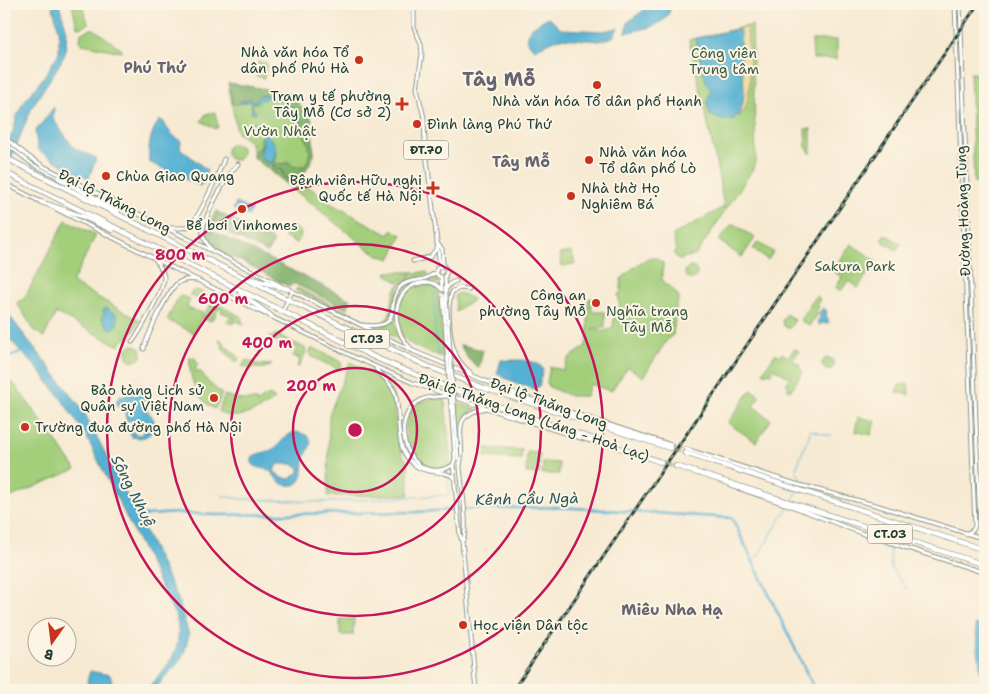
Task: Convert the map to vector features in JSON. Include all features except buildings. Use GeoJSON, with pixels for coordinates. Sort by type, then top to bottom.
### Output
{"type":"FeatureCollection","features":[{"type":"Feature","properties":{"kind":"highway","name":"Đại lộ Thăng Long (Láng - Hoà Lạc)"},"geometry":{"type":"LineString","coordinates":[[4,157],[197,255],[427,366],[544,408],[671,447]]}},
{"type":"Feature","properties":{"kind":"highway","name":"Đại lộ Thăng Long (Láng - Hoà Lạc)"},"geometry":{"type":"LineString","coordinates":[[6,173],[165,254],[414,375],[479,401],[661,462]]}},
{"type":"Feature","properties":{"kind":"highway"},"geometry":{"type":"LineString","coordinates":[[59,178],[178,245]]}},
{"type":"Feature","properties":{"kind":"highway"},"geometry":{"type":"LineString","coordinates":[[41,202],[84,217],[165,254]]}},
{"type":"Feature","properties":{"kind":"highway"},"geometry":{"type":"LineString","coordinates":[[197,255],[210,259],[251,279],[290,291]]}},
{"type":"Feature","properties":{"kind":"highway"},"geometry":{"type":"LineString","coordinates":[[204,273],[235,290],[271,316]]}},
{"type":"Feature","properties":{"kind":"highway"},"geometry":{"type":"LineString","coordinates":[[510,391],[544,408]]}},
{"type":"Feature","properties":{"kind":"highway"},"geometry":{"type":"LineString","coordinates":[[505,414],[540,421]]}},
{"type":"Feature","properties":{"kind":"highway","name":"CT.03"},"geometry":{"type":"LineString","coordinates":[[686,451],[985,550]]}},
{"type":"Feature","properties":{"kind":"highway","name":"CT.03"},"geometry":{"type":"LineString","coordinates":[[676,467],[985,565]]}},
{"type":"Feature","properties":{"kind":"main road","name":"ĐT.70"},"geometry":{"type":"LineString","coordinates":[[414,4],[414,27],[421,44],[422,57],[417,88],[424,118],[425,144],[441,266]]}},
{"type":"Feature","properties":{"kind":"main road","name":"Đường Hoàng Tùng"},"geometry":{"type":"LineString","coordinates":[[956,4],[975,524],[973,530],[966,534]]}},
{"type":"Feature","properties":{"kind":"main road","name":"Đường Hoàng Tùng"},"geometry":{"type":"LineString","coordinates":[[960,4],[980,524],[985,538]]}},
{"type":"Feature","properties":{"kind":"main road"},"geometry":{"type":"LineString","coordinates":[[958,92],[964,91]]}},
{"type":"Feature","properties":{"kind":"main road"},"geometry":{"type":"LineString","coordinates":[[960,133],[965,132]]}},
{"type":"Feature","properties":{"kind":"main road","name":"Đại lộ Thăng Long"},"geometry":{"type":"LineString","coordinates":[[4,139],[32,164],[59,178]]}},
{"type":"Feature","properties":{"kind":"main road","name":"Đại lộ Thăng Long"},"geometry":{"type":"LineString","coordinates":[[17,151],[290,291],[413,351],[536,402],[671,447]]}},
{"type":"Feature","properties":{"kind":"main road"},"geometry":{"type":"LineString","coordinates":[[168,228],[184,228],[194,222],[224,158]]}},
{"type":"Feature","properties":{"kind":"main road"},"geometry":{"type":"LineString","coordinates":[[211,250],[203,236],[203,226],[228,177],[238,164]]}},
{"type":"Feature","properties":{"kind":"main road"},"geometry":{"type":"LineString","coordinates":[[59,178],[85,186]]}},
{"type":"Feature","properties":{"kind":"main road","name":"Đại lộ Thăng Long"},"geometry":{"type":"LineString","coordinates":[[4,183],[278,320],[413,384],[661,462]]}},
{"type":"Feature","properties":{"kind":"main road","name":"ĐT.70"},"geometry":{"type":"LineString","coordinates":[[437,242],[442,249],[441,266]]}},
{"type":"Feature","properties":{"kind":"main road"},"geometry":{"type":"LineString","coordinates":[[413,261],[430,258],[438,247]]}},
{"type":"Feature","properties":{"kind":"main road"},"geometry":{"type":"LineString","coordinates":[[132,342],[140,330],[163,283],[163,273],[154,259]]}},
{"type":"Feature","properties":{"kind":"main road"},"geometry":{"type":"LineString","coordinates":[[359,324],[377,326],[385,323],[392,315],[396,295],[402,286],[436,273],[437,268],[441,266],[447,271],[443,277],[444,296],[457,463],[465,525],[465,535],[462,541]]}},
{"type":"Feature","properties":{"kind":"main road"},"geometry":{"type":"LineString","coordinates":[[436,273],[443,277]]}},
{"type":"Feature","properties":{"kind":"main road"},"geometry":{"type":"LineString","coordinates":[[144,348],[173,287],[182,280],[199,280]]}},
{"type":"Feature","properties":{"kind":"main road"},"geometry":{"type":"LineString","coordinates":[[444,291],[456,281]]}},
{"type":"Feature","properties":{"kind":"main road"},"geometry":{"type":"LineString","coordinates":[[413,351],[402,338],[398,326],[397,310],[401,295],[408,288],[423,282],[432,282],[444,291]]}},
{"type":"Feature","properties":{"kind":"main road"},"geometry":{"type":"LineString","coordinates":[[469,289],[457,289],[451,294],[449,304],[452,343],[461,363],[478,377]]}},
{"type":"Feature","properties":{"kind":"main road"},"geometry":{"type":"LineString","coordinates":[[290,291],[290,297]]}},
{"type":"Feature","properties":{"kind":"main road"},"geometry":{"type":"LineString","coordinates":[[284,308],[287,302]]}},
{"type":"Feature","properties":{"kind":"main road"},"geometry":{"type":"LineString","coordinates":[[278,320],[282,312]]}},
{"type":"Feature","properties":{"kind":"main road"},"geometry":{"type":"LineString","coordinates":[[374,366],[387,379],[394,392],[402,446],[406,456],[419,468],[432,473],[451,472],[461,459],[459,434],[462,423],[471,413],[486,408]]}},
{"type":"Feature","properties":{"kind":"main road"},"geometry":{"type":"LineString","coordinates":[[449,396],[419,400],[410,409],[404,423],[405,445],[410,456],[420,466],[441,470],[457,463]]}},
{"type":"Feature","properties":{"kind":"main road"},"geometry":{"type":"LineString","coordinates":[[457,463],[455,479],[476,690]]}},
{"type":"Feature","properties":{"kind":"main road"},"geometry":{"type":"LineString","coordinates":[[443,473],[451,475],[455,479]]}},
{"type":"Feature","properties":{"kind":"main road"},"geometry":{"type":"LineString","coordinates":[[804,489],[879,506],[966,534],[985,538]]}},
{"type":"Feature","properties":{"kind":"main road"},"geometry":{"type":"LineString","coordinates":[[790,503],[864,534],[985,573]]}},
{"type":"Feature","properties":{"kind":"green space"},"geometry":{"type":"Polygon","coordinates":[[[72,4],[83,4],[88,24],[80,28],[77,27],[72,4]]]}},
{"type":"Feature","properties":{"kind":"green space","name":"Công viên Trung tâm"},"geometry":{"type":"Polygon","coordinates":[[[752,25],[756,161],[753,169],[695,256],[685,257],[680,261],[673,253],[676,251],[673,235],[724,207],[689,40],[752,25]]]}},
{"type":"Feature","properties":{"kind":"green space"},"geometry":{"type":"Polygon","coordinates":[[[94,29],[122,50],[122,52],[82,44],[80,41],[81,33],[94,29]]]}},
{"type":"Feature","properties":{"kind":"green space"},"geometry":{"type":"Polygon","coordinates":[[[812,40],[837,40],[837,59],[813,59],[812,40]]]}},
{"type":"Feature","properties":{"kind":"green space"},"geometry":{"type":"Polygon","coordinates":[[[258,62],[267,63],[264,78],[256,76],[258,62]]]}},
{"type":"Feature","properties":{"kind":"green space"},"geometry":{"type":"Polygon","coordinates":[[[970,73],[985,74],[985,183],[974,183],[970,73]]]}},
{"type":"Feature","properties":{"kind":"green space","name":"Vườn Nhật"},"geometry":{"type":"Polygon","coordinates":[[[228,83],[289,93],[311,117],[314,155],[299,183],[315,191],[328,202],[389,235],[392,230],[402,235],[390,259],[367,248],[253,157],[253,148],[249,142],[237,133],[228,83]]]}},
{"type":"Feature","properties":{"kind":"green space"},"geometry":{"type":"Polygon","coordinates":[[[228,83],[289,93],[311,117],[314,155],[299,183],[295,183],[306,164],[310,151],[308,142],[291,118],[294,109],[284,101],[270,95],[260,96],[255,102],[242,100],[238,104],[233,104],[228,83]],[[295,115],[296,120],[301,123],[300,118],[295,115]]]}},
{"type":"Feature","properties":{"kind":"green space"},"geometry":{"type":"Polygon","coordinates":[[[215,112],[218,127],[216,129],[201,121],[206,114],[215,112]]]}},
{"type":"Feature","properties":{"kind":"green space"},"geometry":{"type":"Polygon","coordinates":[[[805,129],[811,129],[811,154],[806,147],[805,129]]]}},
{"type":"Feature","properties":{"kind":"green space"},"geometry":{"type":"Polygon","coordinates":[[[262,136],[263,141],[260,152],[264,161],[269,163],[274,161],[277,153],[273,167],[281,170],[284,177],[291,181],[290,186],[253,157],[254,152],[260,147],[260,138],[262,136]]]}},
{"type":"Feature","properties":{"kind":"green space"},"geometry":{"type":"Polygon","coordinates":[[[234,144],[240,146],[242,152],[240,158],[234,160],[228,158],[226,152],[228,146],[234,144]]]}},
{"type":"Feature","properties":{"kind":"green space"},"geometry":{"type":"Polygon","coordinates":[[[289,162],[294,167],[303,166],[292,180],[285,177],[282,169],[274,165],[276,163],[283,164],[289,162]]]}},
{"type":"Feature","properties":{"kind":"green space"},"geometry":{"type":"Polygon","coordinates":[[[216,211],[274,241],[268,253],[211,225],[210,223],[216,211]]]}},
{"type":"Feature","properties":{"kind":"green space"},"geometry":{"type":"Polygon","coordinates":[[[66,220],[96,235],[72,283],[139,320],[132,334],[122,341],[119,346],[56,313],[44,337],[34,330],[17,303],[24,299],[66,220]]]}},
{"type":"Feature","properties":{"kind":"green space"},"geometry":{"type":"Polygon","coordinates":[[[734,224],[755,238],[742,257],[719,241],[731,225],[734,224]]]}},
{"type":"Feature","properties":{"kind":"green space"},"geometry":{"type":"Polygon","coordinates":[[[292,226],[301,233],[296,243],[284,237],[292,226]]]}},
{"type":"Feature","properties":{"kind":"green space"},"geometry":{"type":"Polygon","coordinates":[[[209,229],[351,300],[347,309],[295,284],[291,284],[290,287],[220,251],[209,243],[207,230],[209,229]]]}},
{"type":"Feature","properties":{"kind":"green space"},"geometry":{"type":"Polygon","coordinates":[[[885,234],[901,244],[896,250],[881,240],[885,234]]]}},
{"type":"Feature","properties":{"kind":"green space"},"geometry":{"type":"Polygon","coordinates":[[[758,242],[773,252],[768,260],[753,249],[758,242]]]}},
{"type":"Feature","properties":{"kind":"green space","name":"Sakura Park"},"geometry":{"type":"Polygon","coordinates":[[[851,244],[876,261],[858,288],[848,281],[841,291],[836,288],[842,277],[833,271],[851,244]]]}},
{"type":"Feature","properties":{"kind":"green space"},"geometry":{"type":"Polygon","coordinates":[[[572,252],[575,264],[562,266],[560,254],[572,252]]]}},
{"type":"Feature","properties":{"kind":"green space","name":"Nghĩa trang Tây Mỗ"},"geometry":{"type":"Polygon","coordinates":[[[656,258],[663,263],[662,279],[665,286],[669,285],[679,297],[673,335],[667,340],[643,377],[628,367],[611,391],[590,384],[586,396],[570,396],[549,387],[547,382],[550,367],[563,370],[569,358],[584,348],[588,340],[588,299],[592,298],[592,312],[605,312],[605,328],[592,329],[606,331],[611,329],[614,317],[620,310],[618,294],[621,293],[621,279],[641,262],[656,258]]]}},
{"type":"Feature","properties":{"kind":"green space"},"geometry":{"type":"Polygon","coordinates":[[[689,267],[693,267],[697,273],[693,279],[689,279],[685,275],[685,271],[689,267]]]}},
{"type":"Feature","properties":{"kind":"green space"},"geometry":{"type":"Polygon","coordinates":[[[387,272],[415,272],[398,282],[386,274],[387,272]]]}},
{"type":"Feature","properties":{"kind":"green space"},"geometry":{"type":"Polygon","coordinates":[[[421,272],[429,274],[399,286],[390,317],[384,323],[378,324],[388,318],[394,293],[399,285],[421,272]]]}},
{"type":"Feature","properties":{"kind":"green space"},"geometry":{"type":"Polygon","coordinates":[[[434,275],[438,279],[438,284],[427,281],[415,283],[409,285],[400,294],[396,306],[395,319],[404,343],[391,335],[375,329],[389,322],[397,295],[404,286],[434,275]]]}},
{"type":"Feature","properties":{"kind":"green space"},"geometry":{"type":"Polygon","coordinates":[[[427,285],[435,287],[438,292],[443,357],[411,344],[403,336],[400,329],[398,313],[402,298],[411,288],[427,285]]]}},
{"type":"Feature","properties":{"kind":"green space"},"geometry":{"type":"Polygon","coordinates":[[[297,288],[370,323],[378,324],[372,325],[295,290],[297,288]]]}},
{"type":"Feature","properties":{"kind":"green space"},"geometry":{"type":"Polygon","coordinates":[[[197,290],[207,295],[207,301],[204,302],[190,295],[191,292],[197,290]]]}},
{"type":"Feature","properties":{"kind":"green space"},"geometry":{"type":"Polygon","coordinates":[[[460,293],[473,299],[456,312],[455,295],[460,293]]]}},
{"type":"Feature","properties":{"kind":"green space"},"geometry":{"type":"Polygon","coordinates":[[[181,296],[190,299],[187,307],[190,308],[190,311],[191,309],[203,313],[194,333],[167,320],[178,298],[181,296]]]}},
{"type":"Feature","properties":{"kind":"green space"},"geometry":{"type":"Polygon","coordinates":[[[816,296],[820,299],[817,305],[819,307],[816,311],[819,313],[809,326],[800,320],[816,296]]]}},
{"type":"Feature","properties":{"kind":"green space"},"geometry":{"type":"Polygon","coordinates":[[[213,302],[242,317],[242,323],[245,324],[234,321],[233,324],[227,322],[230,317],[235,319],[235,317],[221,312],[222,310],[209,304],[213,302]]]}},
{"type":"Feature","properties":{"kind":"green space"},"geometry":{"type":"Polygon","coordinates":[[[210,305],[218,309],[214,318],[212,317],[212,321],[202,319],[207,309],[209,309],[210,305]]]}},
{"type":"Feature","properties":{"kind":"green space"},"geometry":{"type":"Polygon","coordinates":[[[786,314],[795,320],[789,329],[783,325],[782,321],[786,314]]]}},
{"type":"Feature","properties":{"kind":"green space"},"geometry":{"type":"Polygon","coordinates":[[[276,334],[305,348],[306,352],[299,367],[297,367],[300,361],[298,359],[299,356],[297,358],[293,356],[297,348],[286,344],[286,342],[280,339],[277,342],[271,338],[276,334]]]}},
{"type":"Feature","properties":{"kind":"green space"},"geometry":{"type":"Polygon","coordinates":[[[219,338],[239,357],[237,363],[224,351],[219,338]]]}},
{"type":"Feature","properties":{"kind":"green space"},"geometry":{"type":"Polygon","coordinates":[[[134,345],[140,347],[142,353],[140,359],[134,361],[128,359],[126,353],[128,347],[134,345]]]}},
{"type":"Feature","properties":{"kind":"green space"},"geometry":{"type":"Polygon","coordinates":[[[460,345],[483,350],[479,368],[468,359],[460,345]]]}},
{"type":"Feature","properties":{"kind":"green space"},"geometry":{"type":"Polygon","coordinates":[[[311,349],[316,349],[341,362],[341,368],[337,369],[311,356],[309,354],[311,349]]]}},
{"type":"Feature","properties":{"kind":"green space"},"geometry":{"type":"Polygon","coordinates":[[[794,349],[799,351],[793,360],[800,365],[799,368],[803,372],[790,391],[787,389],[789,386],[786,384],[790,378],[774,368],[771,374],[763,372],[776,353],[780,356],[782,353],[788,357],[794,349]]]}},
{"type":"Feature","properties":{"kind":"green space"},"geometry":{"type":"Polygon","coordinates":[[[190,357],[195,358],[198,365],[196,366],[196,373],[200,371],[208,382],[222,394],[215,409],[203,400],[195,388],[192,380],[190,357]]]}},
{"type":"Feature","properties":{"kind":"green space"},"geometry":{"type":"Polygon","coordinates":[[[826,358],[830,358],[834,364],[830,370],[826,370],[822,366],[822,362],[826,358]]]}},
{"type":"Feature","properties":{"kind":"green space"},"geometry":{"type":"Polygon","coordinates":[[[246,360],[257,364],[272,365],[265,368],[242,366],[246,360]]]}},
{"type":"Feature","properties":{"kind":"green space"},"geometry":{"type":"Polygon","coordinates":[[[350,362],[381,378],[391,390],[394,399],[399,444],[403,456],[408,463],[409,495],[328,496],[329,415],[350,362]]]}},
{"type":"Feature","properties":{"kind":"green space","name":"Trường đua đường phố Hà Nội"},"geometry":{"type":"Polygon","coordinates":[[[8,379],[15,385],[76,469],[4,500],[4,381],[8,379]]]}},
{"type":"Feature","properties":{"kind":"green space"},"geometry":{"type":"Polygon","coordinates":[[[908,384],[909,395],[896,392],[899,385],[908,384]]]}},
{"type":"Feature","properties":{"kind":"green space"},"geometry":{"type":"Polygon","coordinates":[[[751,390],[760,396],[753,406],[771,420],[756,442],[728,423],[751,390]]]}},
{"type":"Feature","properties":{"kind":"green space"},"geometry":{"type":"Polygon","coordinates":[[[225,395],[241,400],[256,400],[257,403],[270,395],[275,399],[264,407],[250,413],[229,416],[218,411],[225,395]]]}},
{"type":"Feature","properties":{"kind":"green space"},"geometry":{"type":"Polygon","coordinates":[[[443,398],[445,400],[451,464],[443,468],[433,468],[420,463],[412,455],[406,440],[406,423],[412,409],[417,404],[426,400],[443,398]]]}},
{"type":"Feature","properties":{"kind":"green space"},"geometry":{"type":"Polygon","coordinates":[[[457,403],[477,409],[470,412],[459,425],[457,403]]]}},
{"type":"Feature","properties":{"kind":"green space"},"geometry":{"type":"Polygon","coordinates":[[[858,417],[875,421],[871,435],[855,431],[858,417]]]}},
{"type":"Feature","properties":{"kind":"green space"},"geometry":{"type":"Polygon","coordinates":[[[486,448],[522,450],[521,459],[485,457],[486,448]]]}},
{"type":"Feature","properties":{"kind":"green space"},"geometry":{"type":"Polygon","coordinates":[[[527,452],[540,453],[539,474],[526,473],[527,452]]]}},
{"type":"Feature","properties":{"kind":"green space"},"geometry":{"type":"Polygon","coordinates":[[[543,462],[559,463],[559,474],[542,474],[543,462]]]}},
{"type":"Feature","properties":{"kind":"green space"},"geometry":{"type":"Polygon","coordinates":[[[340,619],[354,619],[353,635],[340,635],[340,619]]]}},
{"type":"Feature","properties":{"kind":"sand"},"geometry":{"type":"Polygon","coordinates":[[[746,27],[750,59],[750,82],[747,103],[739,117],[739,29],[746,27]]]}},
{"type":"Feature","properties":{"kind":"water"},"geometry":{"type":"Polygon","coordinates":[[[52,4],[59,4],[67,31],[65,54],[32,107],[4,173],[4,149],[13,132],[17,116],[23,103],[43,78],[59,53],[59,31],[52,4]]]}},
{"type":"Feature","properties":{"kind":"water"},"geometry":{"type":"Polygon","coordinates":[[[647,4],[671,4],[670,12],[666,18],[655,25],[626,33],[628,22],[644,10],[647,4]]]}},
{"type":"Feature","properties":{"kind":"water"},"geometry":{"type":"Polygon","coordinates":[[[548,17],[561,29],[603,31],[618,28],[613,37],[600,41],[560,38],[534,49],[526,40],[531,28],[548,17]]]}},
{"type":"Feature","properties":{"kind":"water"},"geometry":{"type":"Polygon","coordinates":[[[737,29],[741,34],[740,54],[744,96],[738,116],[735,116],[733,120],[722,120],[710,115],[707,102],[711,90],[703,73],[696,38],[737,29]]]}},
{"type":"Feature","properties":{"kind":"water"},"geometry":{"type":"Polygon","coordinates":[[[267,95],[279,99],[289,105],[278,99],[267,97],[258,103],[252,103],[253,109],[257,112],[255,114],[253,112],[250,113],[252,111],[251,101],[238,104],[249,98],[255,102],[259,96],[267,95]]]}},
{"type":"Feature","properties":{"kind":"water"},"geometry":{"type":"Polygon","coordinates":[[[54,107],[53,119],[74,148],[96,158],[89,178],[75,173],[38,150],[35,132],[54,107]]]}},
{"type":"Feature","properties":{"kind":"water"},"geometry":{"type":"Polygon","coordinates":[[[160,120],[181,141],[180,148],[207,170],[203,183],[200,186],[149,162],[150,140],[160,120]]]}},
{"type":"Feature","properties":{"kind":"water"},"geometry":{"type":"Polygon","coordinates":[[[256,122],[263,123],[266,135],[274,144],[276,151],[272,163],[264,161],[260,155],[263,138],[260,132],[249,129],[250,124],[256,122]]]}},
{"type":"Feature","properties":{"kind":"water","name":"Bể bơi Vinhomes"},"geometry":{"type":"Polygon","coordinates":[[[236,203],[251,210],[248,216],[244,214],[243,216],[233,209],[236,203]]]}},
{"type":"Feature","properties":{"kind":"water"},"geometry":{"type":"Polygon","coordinates":[[[106,308],[117,315],[117,325],[112,329],[109,328],[101,317],[104,314],[103,310],[106,308]]]}},
{"type":"Feature","properties":{"kind":"water"},"geometry":{"type":"Polygon","coordinates":[[[823,308],[827,311],[826,316],[829,322],[819,325],[817,321],[823,308]]]}},
{"type":"Feature","properties":{"kind":"water"},"geometry":{"type":"Polygon","coordinates":[[[4,309],[83,410],[178,599],[189,635],[184,653],[179,662],[154,690],[146,690],[172,659],[178,641],[177,619],[85,434],[60,397],[37,368],[12,342],[11,335],[4,322],[4,309]]]}},
{"type":"Feature","properties":{"kind":"water"},"geometry":{"type":"Polygon","coordinates":[[[501,360],[530,361],[539,365],[543,369],[539,386],[535,389],[520,385],[497,374],[501,360]]]}},
{"type":"Feature","properties":{"kind":"water"},"geometry":{"type":"Polygon","coordinates":[[[139,384],[147,389],[145,403],[155,424],[150,434],[136,438],[132,437],[129,432],[131,429],[135,434],[140,435],[145,430],[144,424],[138,420],[126,421],[125,412],[117,406],[116,402],[119,397],[128,394],[139,384]]]}},
{"type":"Feature","properties":{"kind":"water"},"geometry":{"type":"Polygon","coordinates":[[[292,433],[304,434],[309,437],[311,444],[305,457],[300,482],[287,485],[280,483],[266,469],[255,466],[252,460],[253,456],[273,449],[292,433]],[[279,464],[274,471],[281,477],[290,479],[299,472],[299,467],[292,464],[279,464]]]}},
{"type":"Feature","properties":{"kind":"water"},"geometry":{"type":"Polygon","coordinates":[[[975,624],[985,628],[985,690],[983,690],[975,624]]]}},
{"type":"Feature","properties":{"kind":"water"},"geometry":{"type":"Polygon","coordinates":[[[90,671],[110,675],[112,681],[109,690],[87,690],[89,687],[87,681],[90,671]]]}},
{"type":"Feature","properties":{"kind":"waterway"},"geometry":{"type":"LineString","coordinates":[[434,290],[435,331],[439,357]]}},
{"type":"Feature","properties":{"kind":"waterway"},"geometry":{"type":"LineString","coordinates":[[4,342],[14,338]]}},
{"type":"Feature","properties":{"kind":"waterway"},"geometry":{"type":"LineString","coordinates":[[4,359],[23,351]]}},
{"type":"Feature","properties":{"kind":"waterway"},"geometry":{"type":"LineString","coordinates":[[791,502],[803,482],[796,471],[811,430],[831,435]]}},
{"type":"Feature","properties":{"kind":"waterway"},"geometry":{"type":"LineString","coordinates":[[223,496],[241,499],[325,502],[449,495],[448,478]]}},
{"type":"Feature","properties":{"kind":"waterway"},"geometry":{"type":"LineString","coordinates":[[753,561],[758,556],[789,505]]}},
{"type":"Feature","properties":{"kind":"waterway","name":"Kênh Cầu Ngà"},"geometry":{"type":"LineString","coordinates":[[136,519],[147,515],[178,513],[216,515],[417,512],[558,507],[732,518],[815,690]]}},
{"type":"Feature","properties":{"kind":"waterway"},"geometry":{"type":"LineString","coordinates":[[890,546],[891,568],[907,589]]}},
{"type":"Feature","properties":{"kind":"tunnel"},"geometry":{"type":"LineString","coordinates":[[671,445],[686,449]]}},
{"type":"Feature","properties":{"kind":"tunnel"},"geometry":{"type":"LineString","coordinates":[[670,448],[685,453]]}},
{"type":"Feature","properties":{"kind":"tunnel"},"geometry":{"type":"LineString","coordinates":[[661,462],[676,466]]}},
{"type":"Feature","properties":{"kind":"tunnel"},"geometry":{"type":"LineString","coordinates":[[661,463],[676,468]]}},
{"type":"Feature","properties":{"kind":"railway"},"geometry":{"type":"LineString","coordinates":[[513,690],[978,4]]}},
{"type":"Feature","properties":{"kind":"place","name":"Nhà văn hóa Tổ dân phố Phú Hà"},"geometry":{"type":"Point","coordinates":[359,60]}},
{"type":"Feature","properties":{"kind":"place","name":"Nhà văn hóa Tổ dân phố Hạnh"},"geometry":{"type":"Point","coordinates":[597,85]}},
{"type":"Feature","properties":{"kind":"place","name":"Trạm y tế phường Tây Mỗ (Cơ sở 2)"},"geometry":{"type":"Point","coordinates":[402,104]}},
{"type":"Feature","properties":{"kind":"place","name":"Đình làng Phú Thứ"},"geometry":{"type":"Point","coordinates":[417,124]}},
{"type":"Feature","properties":{"kind":"place","name":"Nhà văn hóa Tổ dân phố Lò"},"geometry":{"type":"Point","coordinates":[589,160]}},
{"type":"Feature","properties":{"kind":"place","name":"Chùa Giao Quang"},"geometry":{"type":"Point","coordinates":[106,176]}},
{"type":"Feature","properties":{"kind":"place","name":"Bệnh viện Hữu nghị Quốc tế Hà Nội"},"geometry":{"type":"Point","coordinates":[433,188]}},
{"type":"Feature","properties":{"kind":"place","name":"Nhà thờ Họ Nghiêm Bá"},"geometry":{"type":"Point","coordinates":[571,196]}},
{"type":"Feature","properties":{"kind":"place","name":"Bể bơi Vinhomes"},"geometry":{"type":"Point","coordinates":[242,209]}},
{"type":"Feature","properties":{"kind":"place","name":"Công an phường Tây Mỗ"},"geometry":{"type":"Point","coordinates":[596,303]}},
{"type":"Feature","properties":{"kind":"place","name":"Bảo tàng Lịch sử Quân sự Việt Nam"},"geometry":{"type":"Point","coordinates":[214,398]}},
{"type":"Feature","properties":{"kind":"place","name":"Trường đua đường phố Hà Nội"},"geometry":{"type":"Point","coordinates":[25,427]}},
{"type":"Feature","properties":{"kind":"place","name":"Học viện Dân tộc"},"geometry":{"type":"Point","coordinates":[463,625]}},
{"type":"Feature","properties":{"kind":"district","name":"Phú Thứ"},"geometry":{"type":"Point","coordinates":[155,68]}},
{"type":"Feature","properties":{"kind":"district","name":"Tây Mỗ"},"geometry":{"type":"Point","coordinates":[499,79]}},
{"type":"Feature","properties":{"kind":"district","name":"Tây Mỗ"},"geometry":{"type":"Point","coordinates":[521,162]}},
{"type":"Feature","properties":{"kind":"district","name":"Miêu Nha Hạ"},"geometry":{"type":"Point","coordinates":[672,610]}},
{"type":"Feature","properties":{"kind":"water label","name":"Sông Nhuệ"},"geometry":{"type":"Point","coordinates":[133,491]}}]}
